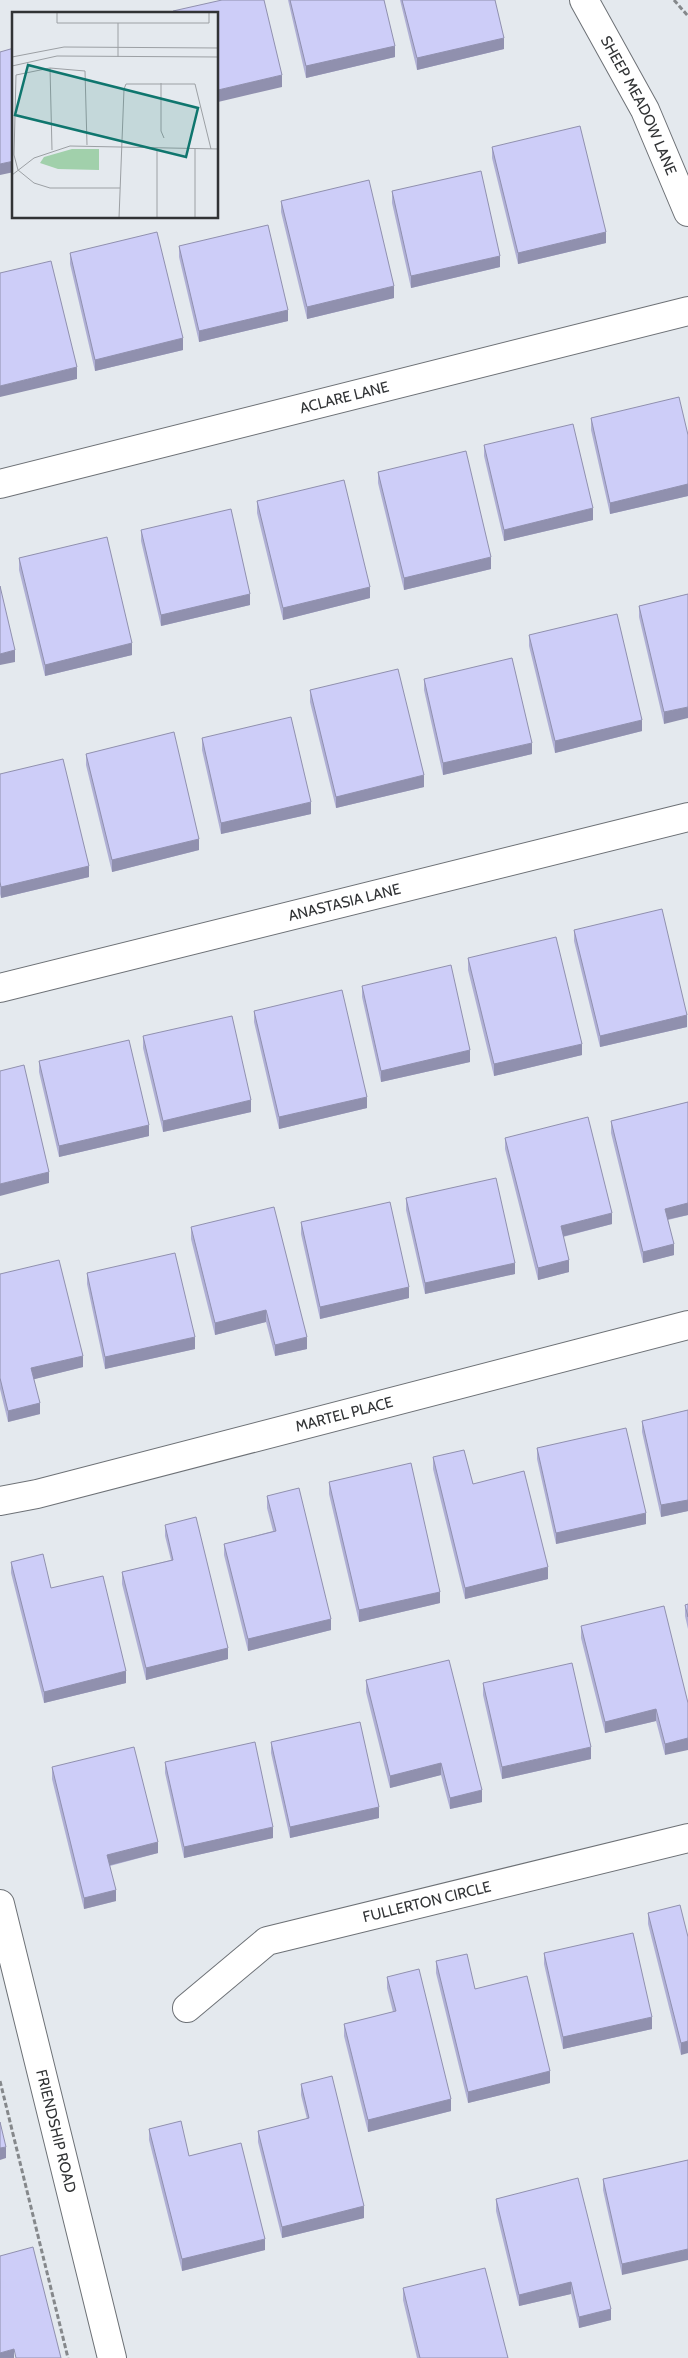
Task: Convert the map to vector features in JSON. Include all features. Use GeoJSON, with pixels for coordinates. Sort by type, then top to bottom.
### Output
{"type":"FeatureCollection","features":[{"type":"Feature","properties":{"kind":"street","name":"SHEEP MEADOW LANE"},"geometry":{"type":"LineString","coordinates":[[584,0],[645,110],[688,212]]}},
{"type":"Feature","properties":{"kind":"street","name":"ACLARE LANE"},"geometry":{"type":"LineString","coordinates":[[0,484],[688,311]]}},
{"type":"Feature","properties":{"kind":"street","name":"ANASTASIA LANE"},"geometry":{"type":"LineString","coordinates":[[0,988],[688,817]]}},
{"type":"Feature","properties":{"kind":"street","name":"MARTEL PLACE"},"geometry":{"type":"LineString","coordinates":[[0,1501],[37,1494],[688,1325]]}},
{"type":"Feature","properties":{"kind":"street","name":"FULLERTON CIRCLE"},"geometry":{"type":"LineString","coordinates":[[186,2008],[267,1941],[688,1838]]}},
{"type":"Feature","properties":{"kind":"street","name":"FRIENDSHIP ROAD"},"geometry":{"type":"LineString","coordinates":[[0,1904],[7,1962],[112,2358]]}},
{"type":"Feature","properties":{"kind":"path"},"geometry":{"type":"LineString","coordinates":[[674,0],[688,16]]}},
{"type":"Feature","properties":{"kind":"path"},"geometry":{"type":"LineString","coordinates":[[0,2081],[68,2358]]}},
{"type":"Feature","properties":{"kind":"building"},"geometry":{"type":"Polygon","coordinates":[[[222,0],[264,0],[282,75],[219,90],[219,12],[173,11],[222,0]]]}},
{"type":"Feature","properties":{"kind":"building"},"geometry":{"type":"Polygon","coordinates":[[[290,0],[384,0],[395,46],[306,66],[290,0]]]}},
{"type":"Feature","properties":{"kind":"building"},"geometry":{"type":"Polygon","coordinates":[[[402,0],[495,0],[504,38],[417,58],[402,0]]]}},
{"type":"Feature","properties":{"kind":"building"},"geometry":{"type":"Polygon","coordinates":[[[12,49],[12,161],[0,164],[0,52],[12,49]]]}},
{"type":"Feature","properties":{"kind":"building"},"geometry":{"type":"Polygon","coordinates":[[[580,126],[606,232],[518,253],[492,147],[580,126]]]}},
{"type":"Feature","properties":{"kind":"building"},"geometry":{"type":"Polygon","coordinates":[[[481,171],[500,256],[411,276],[392,191],[481,171]]]}},
{"type":"Feature","properties":{"kind":"building"},"geometry":{"type":"Polygon","coordinates":[[[369,180],[394,286],[307,307],[281,201],[369,180]]]}},
{"type":"Feature","properties":{"kind":"building"},"geometry":{"type":"Polygon","coordinates":[[[268,225],[288,310],[199,331],[179,246],[268,225]]]}},
{"type":"Feature","properties":{"kind":"building"},"geometry":{"type":"Polygon","coordinates":[[[157,232],[183,338],[95,360],[70,253],[157,232]]]}},
{"type":"Feature","properties":{"kind":"building"},"geometry":{"type":"Polygon","coordinates":[[[51,261],[77,367],[0,386],[0,273],[51,261]]]}},
{"type":"Feature","properties":{"kind":"building"},"geometry":{"type":"Polygon","coordinates":[[[679,397],[688,435],[688,484],[610,503],[591,418],[679,397]]]}},
{"type":"Feature","properties":{"kind":"building"},"geometry":{"type":"Polygon","coordinates":[[[573,424],[593,508],[504,530],[484,445],[573,424]]]}},
{"type":"Feature","properties":{"kind":"building"},"geometry":{"type":"Polygon","coordinates":[[[466,451],[491,557],[404,578],[378,472],[466,451]]]}},
{"type":"Feature","properties":{"kind":"building"},"geometry":{"type":"Polygon","coordinates":[[[344,480],[370,587],[283,608],[257,501],[344,480]]]}},
{"type":"Feature","properties":{"kind":"building"},"geometry":{"type":"Polygon","coordinates":[[[231,509],[250,594],[161,615],[141,530],[231,509]]]}},
{"type":"Feature","properties":{"kind":"building"},"geometry":{"type":"Polygon","coordinates":[[[107,537],[132,643],[45,665],[19,558],[107,537]]]}},
{"type":"Feature","properties":{"kind":"building"},"geometry":{"type":"Polygon","coordinates":[[[0,586],[15,650],[0,654],[0,586]]]}},
{"type":"Feature","properties":{"kind":"building"},"geometry":{"type":"Polygon","coordinates":[[[688,594],[688,707],[664,712],[639,606],[688,594]]]}},
{"type":"Feature","properties":{"kind":"building"},"geometry":{"type":"Polygon","coordinates":[[[617,614],[642,720],[555,741],[529,635],[617,614]]]}},
{"type":"Feature","properties":{"kind":"building"},"geometry":{"type":"Polygon","coordinates":[[[512,658],[532,743],[443,763],[424,679],[512,658]]]}},
{"type":"Feature","properties":{"kind":"building"},"geometry":{"type":"Polygon","coordinates":[[[398,669],[424,775],[336,797],[310,690],[398,669]]]}},
{"type":"Feature","properties":{"kind":"building"},"geometry":{"type":"Polygon","coordinates":[[[291,717],[311,802],[221,823],[202,738],[291,717]]]}},
{"type":"Feature","properties":{"kind":"building"},"geometry":{"type":"Polygon","coordinates":[[[174,732],[199,839],[112,860],[86,754],[174,732]]]}},
{"type":"Feature","properties":{"kind":"building"},"geometry":{"type":"Polygon","coordinates":[[[63,759],[89,866],[1,887],[0,774],[63,759]]]}},
{"type":"Feature","properties":{"kind":"building"},"geometry":{"type":"Polygon","coordinates":[[[662,909],[687,1015],[600,1036],[574,930],[662,909]]]}},
{"type":"Feature","properties":{"kind":"building"},"geometry":{"type":"Polygon","coordinates":[[[556,937],[582,1044],[494,1064],[468,958],[556,937]]]}},
{"type":"Feature","properties":{"kind":"building"},"geometry":{"type":"Polygon","coordinates":[[[451,965],[470,1050],[381,1071],[362,986],[451,965]]]}},
{"type":"Feature","properties":{"kind":"building"},"geometry":{"type":"Polygon","coordinates":[[[342,990],[367,1097],[279,1117],[254,1011],[342,990]]]}},
{"type":"Feature","properties":{"kind":"building"},"geometry":{"type":"Polygon","coordinates":[[[232,1016],[251,1100],[163,1121],[143,1036],[232,1016]]]}},
{"type":"Feature","properties":{"kind":"building"},"geometry":{"type":"Polygon","coordinates":[[[129,1040],[149,1125],[59,1146],[39,1061],[129,1040]]]}},
{"type":"Feature","properties":{"kind":"building"},"geometry":{"type":"Polygon","coordinates":[[[24,1065],[49,1172],[0,1184],[0,1071],[24,1065]]]}},
{"type":"Feature","properties":{"kind":"building"},"geometry":{"type":"Polygon","coordinates":[[[688,1102],[688,1203],[665,1209],[674,1244],[643,1252],[611,1121],[688,1102]]]}},
{"type":"Feature","properties":{"kind":"building"},"geometry":{"type":"Polygon","coordinates":[[[588,1117],[612,1213],[561,1226],[569,1260],[538,1268],[505,1138],[588,1117]]]}},
{"type":"Feature","properties":{"kind":"building"},"geometry":{"type":"Polygon","coordinates":[[[496,1178],[515,1263],[425,1283],[406,1198],[496,1178]]]}},
{"type":"Feature","properties":{"kind":"building"},"geometry":{"type":"Polygon","coordinates":[[[390,1202],[409,1287],[320,1307],[301,1222],[390,1202]]]}},
{"type":"Feature","properties":{"kind":"building"},"geometry":{"type":"Polygon","coordinates":[[[274,1207],[307,1337],[275,1345],[266,1310],[215,1323],[191,1227],[274,1207]]]}},
{"type":"Feature","properties":{"kind":"building"},"geometry":{"type":"Polygon","coordinates":[[[175,1253],[195,1337],[105,1357],[87,1273],[175,1253]]]}},
{"type":"Feature","properties":{"kind":"building"},"geometry":{"type":"Polygon","coordinates":[[[59,1260],[83,1356],[31,1368],[40,1403],[8,1411],[0,1378],[0,1274],[59,1260]]]}},
{"type":"Feature","properties":{"kind":"building"},"geometry":{"type":"Polygon","coordinates":[[[688,1410],[688,1500],[661,1505],[642,1421],[688,1410]]]}},
{"type":"Feature","properties":{"kind":"building"},"geometry":{"type":"Polygon","coordinates":[[[626,1428],[646,1513],[556,1533],[537,1448],[626,1428]]]}},
{"type":"Feature","properties":{"kind":"building"},"geometry":{"type":"Polygon","coordinates":[[[464,1450],[473,1484],[524,1471],[548,1567],[465,1588],[433,1457],[464,1450]]]}},
{"type":"Feature","properties":{"kind":"building"},"geometry":{"type":"Polygon","coordinates":[[[411,1463],[440,1592],[359,1610],[329,1482],[411,1463]]]}},
{"type":"Feature","properties":{"kind":"building"},"geometry":{"type":"Polygon","coordinates":[[[299,1488],[331,1619],[248,1639],[224,1544],[276,1531],[267,1496],[299,1488]]]}},
{"type":"Feature","properties":{"kind":"building"},"geometry":{"type":"Polygon","coordinates":[[[196,1517],[228,1648],[146,1668],[122,1572],[173,1560],[165,1525],[196,1517]]]}},
{"type":"Feature","properties":{"kind":"building"},"geometry":{"type":"Polygon","coordinates":[[[43,1554],[51,1588],[103,1576],[126,1671],[44,1692],[11,1562],[43,1554]]]}},
{"type":"Feature","properties":{"kind":"building"},"geometry":{"type":"Polygon","coordinates":[[[688,1604],[688,1617],[685,1605],[688,1604]]]}},
{"type":"Feature","properties":{"kind":"building"},"geometry":{"type":"Polygon","coordinates":[[[664,1606],[688,1703],[688,1738],[665,1744],[656,1709],[605,1722],[581,1626],[664,1606]]]}},
{"type":"Feature","properties":{"kind":"building"},"geometry":{"type":"Polygon","coordinates":[[[449,1660],[482,1790],[450,1798],[441,1763],[390,1776],[366,1680],[449,1660]]]}},
{"type":"Feature","properties":{"kind":"building"},"geometry":{"type":"Polygon","coordinates":[[[572,1663],[591,1747],[502,1767],[483,1683],[572,1663]]]}},
{"type":"Feature","properties":{"kind":"building"},"geometry":{"type":"Polygon","coordinates":[[[360,1722],[379,1807],[290,1827],[271,1742],[360,1722]]]}},
{"type":"Feature","properties":{"kind":"building"},"geometry":{"type":"Polygon","coordinates":[[[255,1742],[273,1827],[184,1847],[165,1762],[255,1742]]]}},
{"type":"Feature","properties":{"kind":"building"},"geometry":{"type":"Polygon","coordinates":[[[134,1747],[158,1842],[107,1855],[116,1890],[84,1898],[52,1767],[134,1747]]]}},
{"type":"Feature","properties":{"kind":"building"},"geometry":{"type":"Polygon","coordinates":[[[680,1905],[688,1937],[688,2041],[681,2043],[648,1913],[680,1905]]]}},
{"type":"Feature","properties":{"kind":"building"},"geometry":{"type":"Polygon","coordinates":[[[633,1933],[652,2017],[563,2037],[544,1953],[633,1933]]]}},
{"type":"Feature","properties":{"kind":"building"},"geometry":{"type":"Polygon","coordinates":[[[467,1954],[475,1989],[527,1976],[550,2071],[468,2092],[436,1961],[467,1954]]]}},
{"type":"Feature","properties":{"kind":"building"},"geometry":{"type":"Polygon","coordinates":[[[419,1969],[451,2099],[368,2120],[344,2024],[396,2011],[387,1977],[419,1969]]]}},
{"type":"Feature","properties":{"kind":"building"},"geometry":{"type":"Polygon","coordinates":[[[332,2076],[364,2206],[282,2227],[258,2131],[309,2118],[301,2084],[332,2076]]]}},
{"type":"Feature","properties":{"kind":"building"},"geometry":{"type":"Polygon","coordinates":[[[181,2121],[189,2156],[241,2143],[265,2239],[182,2259],[149,2129],[181,2121]]]}},
{"type":"Feature","properties":{"kind":"building"},"geometry":{"type":"Polygon","coordinates":[[[0,2122],[6,2147],[0,2148],[0,2122]]]}},
{"type":"Feature","properties":{"kind":"building"},"geometry":{"type":"Polygon","coordinates":[[[688,2160],[688,2249],[622,2264],[603,2179],[688,2160]]]}},
{"type":"Feature","properties":{"kind":"building"},"geometry":{"type":"Polygon","coordinates":[[[578,2178],[611,2309],[579,2317],[571,2282],[519,2295],[496,2199],[578,2178]]]}},
{"type":"Feature","properties":{"kind":"building"},"geometry":{"type":"Polygon","coordinates":[[[33,2247],[61,2358],[16,2358],[14,2349],[0,2353],[0,2256],[33,2247]]]}},
{"type":"Feature","properties":{"kind":"building"},"geometry":{"type":"Polygon","coordinates":[[[485,2268],[508,2358],[420,2358],[403,2288],[485,2268]]]}}]}
